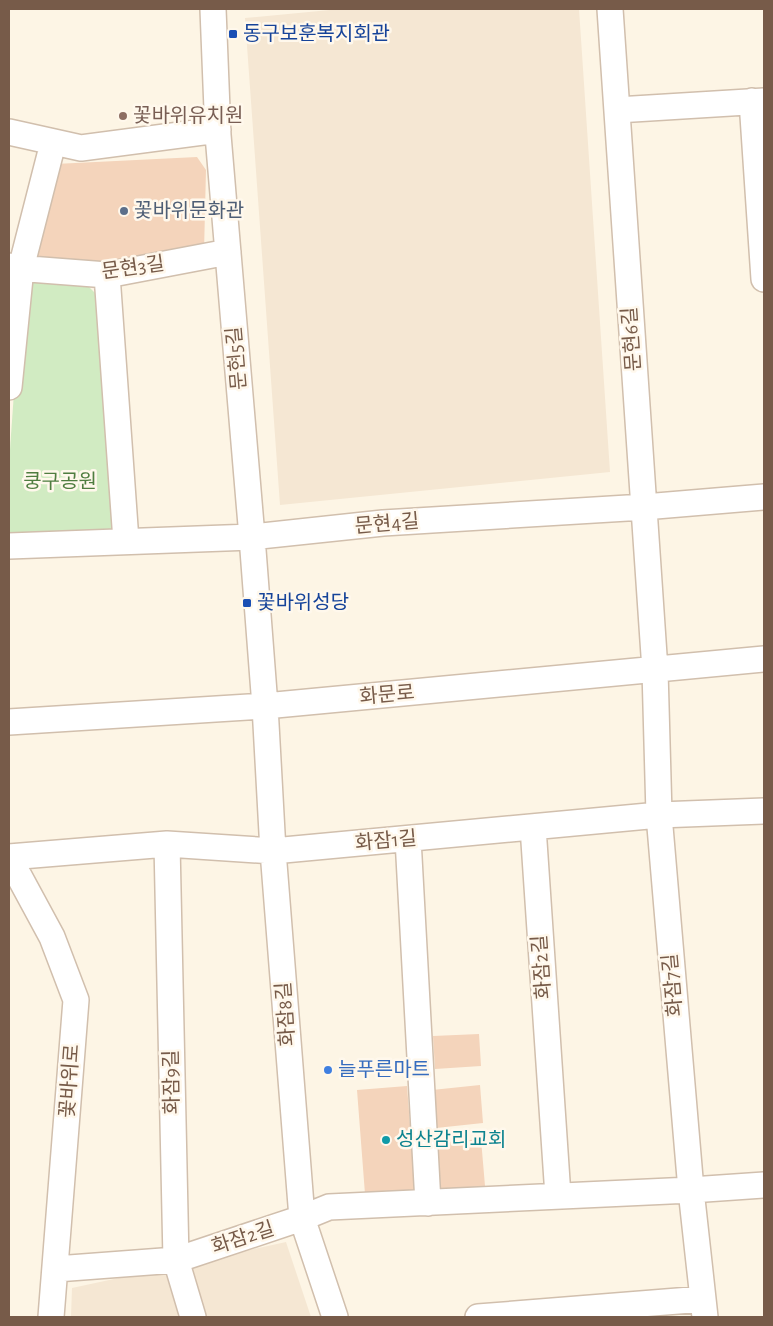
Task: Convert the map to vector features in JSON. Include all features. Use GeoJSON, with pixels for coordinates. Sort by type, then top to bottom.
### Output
{"type":"FeatureCollection","features":[{"type":"Feature","properties":{"kind":"street","name":"문현5길"},"geometry":{"type":"LineString","coordinates":[[213,9],[218,130],[265,706]]}},
{"type":"Feature","properties":{"kind":"street","name":"문현6길"},"geometry":{"type":"LineString","coordinates":[[610,9],[655,670]]}},
{"type":"Feature","properties":{"kind":"street"},"geometry":{"type":"LineString","coordinates":[[617,110],[758,101],[764,279]]}},
{"type":"Feature","properties":{"kind":"street"},"geometry":{"type":"LineString","coordinates":[[9,132],[81,148],[218,130]]}},
{"type":"Feature","properties":{"kind":"street"},"geometry":{"type":"LineString","coordinates":[[9,388],[15,267],[53,143]]}},
{"type":"Feature","properties":{"kind":"street","name":"문현3길"},"geometry":{"type":"LineString","coordinates":[[15,267],[108,275],[228,252]]}},
{"type":"Feature","properties":{"kind":"street"},"geometry":{"type":"LineString","coordinates":[[108,275],[126,541]]}},
{"type":"Feature","properties":{"kind":"street","name":"문현4길"},"geometry":{"type":"LineString","coordinates":[[9,546],[252,537],[383,523],[644,507],[764,497]]}},
{"type":"Feature","properties":{"kind":"street","name":"화문로"},"geometry":{"type":"LineString","coordinates":[[9,722],[265,706],[764,659]]}},
{"type":"Feature","properties":{"kind":"street","name":"화잠7길"},"geometry":{"type":"LineString","coordinates":[[478,1317],[704,1308],[691,1190],[659,815],[655,670]]}},
{"type":"Feature","properties":{"kind":"street","name":"화잠8길"},"geometry":{"type":"LineString","coordinates":[[265,706],[273,852],[302,1218],[334,1317]]}},
{"type":"Feature","properties":{"kind":"street","name":"화잠1길"},"geometry":{"type":"LineString","coordinates":[[9,859],[167,844],[273,852],[659,815],[764,811]]}},
{"type":"Feature","properties":{"kind":"street","name":"화잠2길"},"geometry":{"type":"LineString","coordinates":[[533,827],[558,1196]]}},
{"type":"Feature","properties":{"kind":"street"},"geometry":{"type":"LineString","coordinates":[[408,839],[428,1203]]}},
{"type":"Feature","properties":{"kind":"street","name":"화잠9길"},"geometry":{"type":"LineString","coordinates":[[167,844],[176,1260],[193,1317]]}},
{"type":"Feature","properties":{"kind":"street","name":"꽃바위로"},"geometry":{"type":"LineString","coordinates":[[9,859],[52,937],[76,1000],[51,1317]]}},
{"type":"Feature","properties":{"kind":"street","name":"화잠2길"},"geometry":{"type":"LineString","coordinates":[[56,1268],[176,1260],[302,1218],[329,1207],[764,1185]]}},
{"type":"Feature","properties":{"kind":"shaded area"},"geometry":{"type":"Polygon","coordinates":[[[340,9],[579,9],[610,472],[280,505],[245,18],[340,9]]]}},
{"type":"Feature","properties":{"kind":"shaded area"},"geometry":{"type":"Polygon","coordinates":[[[286,1242],[311,1317],[71,1317],[72,1288],[286,1242]]]}},
{"type":"Feature","properties":{"kind":"green space","name":"쿵구공원"},"geometry":{"type":"Polygon","coordinates":[[[31,280],[85,283],[96,294],[116,524],[103,537],[9,535],[9,464],[21,291],[31,280]]]}},
{"type":"Feature","properties":{"kind":"building","name":"꽃바위문화관"},"geometry":{"type":"Polygon","coordinates":[[[197,157],[206,170],[204,252],[104,264],[30,262],[55,164],[197,157]]]}},
{"type":"Feature","properties":{"kind":"building"},"geometry":{"type":"Polygon","coordinates":[[[479,1034],[481,1066],[435,1069],[433,1036],[479,1034]]]}},
{"type":"Feature","properties":{"kind":"building"},"geometry":{"type":"Polygon","coordinates":[[[480,1085],[483,1123],[436,1128],[432,1090],[480,1085]]]}},
{"type":"Feature","properties":{"kind":"building","name":"성산감리교회"},"geometry":{"type":"Polygon","coordinates":[[[407,1086],[415,1190],[365,1194],[357,1090],[407,1086]]]}},
{"type":"Feature","properties":{"kind":"building"},"geometry":{"type":"Polygon","coordinates":[[[481,1139],[485,1186],[440,1190],[436,1143],[481,1139]]]}},
{"type":"Feature","properties":{"kind":"place","name":"동구보훈복지회관"},"geometry":{"type":"Point","coordinates":[233,34]}},
{"type":"Feature","properties":{"kind":"place","name":"꽃바위유치원"},"geometry":{"type":"Point","coordinates":[123,116]}},
{"type":"Feature","properties":{"kind":"place","name":"꽃바위문화관"},"geometry":{"type":"Point","coordinates":[124,211]}},
{"type":"Feature","properties":{"kind":"place","name":"꽃바위성당"},"geometry":{"type":"Point","coordinates":[247,603]}},
{"type":"Feature","properties":{"kind":"place","name":"늘푸른마트"},"geometry":{"type":"Point","coordinates":[328,1070]}},
{"type":"Feature","properties":{"kind":"place","name":"성산감리교회"},"geometry":{"type":"Point","coordinates":[386,1140]}}]}
